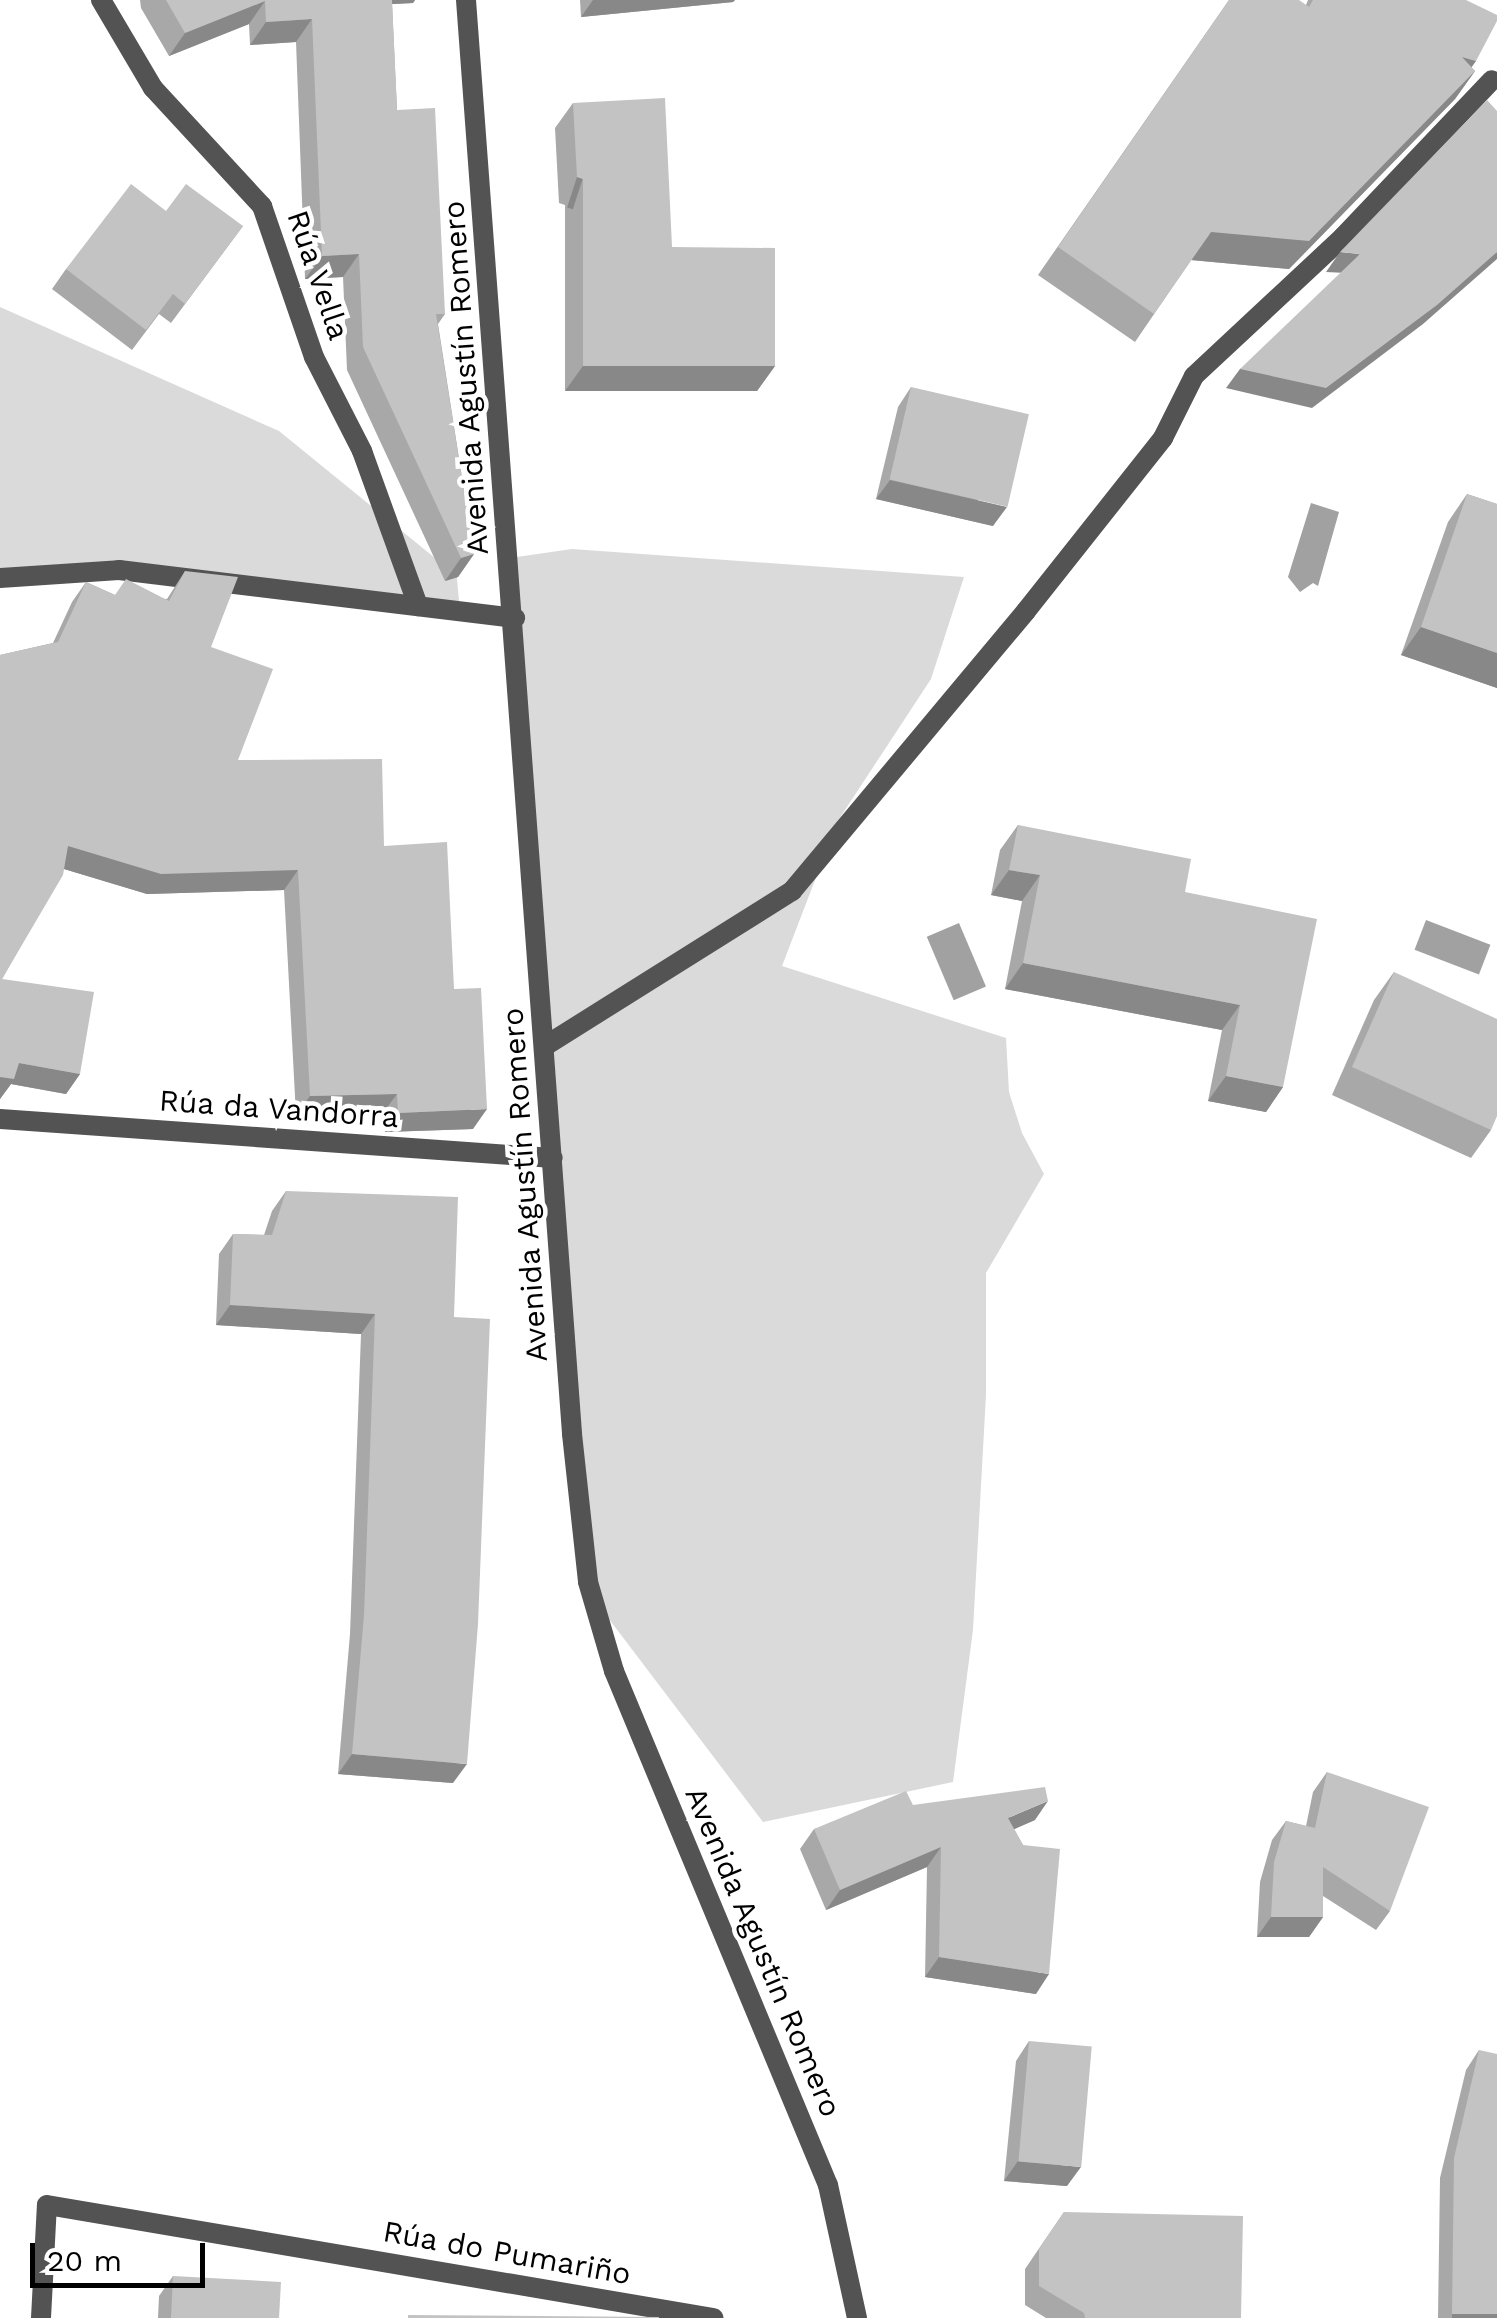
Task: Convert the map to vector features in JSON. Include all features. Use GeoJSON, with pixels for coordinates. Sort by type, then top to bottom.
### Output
{"type":"FeatureCollection","features":[{"type":"Feature","properties":{"kind":"street","name":"Rúa Vella"},"geometry":{"type":"LineString","coordinates":[[101,0],[153,88],[262,206],[314,357],[362,451],[418,606]]}},
{"type":"Feature","properties":{"kind":"street","name":"Avenida Agustín Romero"},"geometry":{"type":"LineString","coordinates":[[466,0],[515,618],[572,1434],[588,1582],[621,1688],[828,2184],[857,2318]]}},
{"type":"Feature","properties":{"kind":"street"},"geometry":{"type":"LineString","coordinates":[[546,1046],[792,891],[1164,438],[1194,376],[1343,238],[1495,77]]}},
{"type":"Feature","properties":{"kind":"street"},"geometry":{"type":"LineString","coordinates":[[0,578],[119,570],[515,618]]}},
{"type":"Feature","properties":{"kind":"street","name":"Rúa da Vandorra"},"geometry":{"type":"LineString","coordinates":[[0,1119],[553,1158]]}},
{"type":"Feature","properties":{"kind":"street","name":"Rúa do Pumariño"},"geometry":{"type":"LineString","coordinates":[[42,2318],[48,2205],[713,2318]]}},
{"type":"Feature","properties":{"kind":"shaded area"},"geometry":{"type":"Polygon","coordinates":[[[0,307],[279,431],[435,558],[455,557],[460,612],[119,570],[0,578],[0,307]]]}},
{"type":"Feature","properties":{"kind":"shaded area"},"geometry":{"type":"Polygon","coordinates":[[[1311,503],[1339,512],[1318,586],[1313,583],[1300,592],[1288,577],[1311,503]]]}},
{"type":"Feature","properties":{"kind":"shaded area"},"geometry":{"type":"Polygon","coordinates":[[[572,549],[964,577],[931,679],[799,880],[827,849],[782,966],[1006,1038],[1009,1092],[1022,1133],[1044,1174],[986,1273],[986,1395],[973,1630],[953,1782],[763,1822],[593,1598],[510,558],[572,549]]]}},
{"type":"Feature","properties":{"kind":"shaded area"},"geometry":{"type":"Polygon","coordinates":[[[1426,920],[1490,945],[1479,975],[1415,950],[1426,920]]]}},
{"type":"Feature","properties":{"kind":"shaded area"},"geometry":{"type":"Polygon","coordinates":[[[959,923],[986,987],[954,1000],[927,937],[959,923]]]}},
{"type":"Feature","properties":{"kind":"building"},"geometry":{"type":"Polygon","coordinates":[[[166,0],[392,0],[397,110],[435,108],[445,314],[436,314],[474,554],[461,558],[363,347],[359,254],[322,256],[312,19],[266,22],[265,1],[185,33],[166,0]]]}},
{"type":"Feature","properties":{"kind":"building"},"geometry":{"type":"Polygon","coordinates":[[[1229,0],[1299,0],[1309,7],[1313,0],[1466,0],[1497,15],[1497,21],[1476,61],[1462,57],[1475,71],[1309,241],[1211,232],[1154,314],[1058,247],[1229,0]]]}},
{"type":"Feature","properties":{"kind":"building"},"geometry":{"type":"Polygon","coordinates":[[[665,98],[672,247],[775,248],[775,366],[583,366],[583,179],[577,177],[573,103],[665,98]]]}},
{"type":"Feature","properties":{"kind":"building"},"geometry":{"type":"Polygon","coordinates":[[[1487,100],[1497,111],[1497,252],[1437,305],[1326,388],[1240,369],[1360,254],[1340,252],[1487,100]]]}},
{"type":"Feature","properties":{"kind":"building"},"geometry":{"type":"Polygon","coordinates":[[[131,184],[166,211],[186,184],[243,226],[185,304],[173,294],[146,330],[66,269],[131,184]]]}},
{"type":"Feature","properties":{"kind":"building"},"geometry":{"type":"Polygon","coordinates":[[[911,387],[1029,414],[1008,507],[890,480],[911,387]]]}},
{"type":"Feature","properties":{"kind":"building"},"geometry":{"type":"Polygon","coordinates":[[[1467,494],[1497,504],[1497,653],[1421,627],[1467,494]]]}},
{"type":"Feature","properties":{"kind":"building"},"geometry":{"type":"Polygon","coordinates":[[[185,571],[238,577],[211,647],[273,669],[238,760],[382,759],[384,846],[447,842],[454,989],[481,988],[487,1109],[398,1113],[397,1094],[310,1096],[298,870],[161,874],[68,846],[63,875],[2,979],[94,992],[80,1074],[19,1063],[14,1079],[0,1077],[0,655],[58,642],[86,582],[115,595],[126,579],[169,601],[185,571]]]}},
{"type":"Feature","properties":{"kind":"building"},"geometry":{"type":"Polygon","coordinates":[[[1018,825],[1191,859],[1185,892],[1317,919],[1283,1087],[1226,1076],[1240,1005],[1023,963],[1040,875],[1009,870],[1018,825]]]}},
{"type":"Feature","properties":{"kind":"building"},"geometry":{"type":"Polygon","coordinates":[[[1394,972],[1497,1019],[1497,1116],[1491,1130],[1352,1067],[1394,972]]]}},
{"type":"Feature","properties":{"kind":"building"},"geometry":{"type":"Polygon","coordinates":[[[286,1191],[458,1197],[454,1317],[490,1319],[478,1624],[467,1764],[352,1754],[364,1615],[375,1314],[230,1305],[233,1234],[272,1235],[286,1191]]]}},
{"type":"Feature","properties":{"kind":"building"},"geometry":{"type":"Polygon","coordinates":[[[1327,1772],[1429,1807],[1390,1911],[1323,1867],[1323,1917],[1271,1917],[1274,1862],[1286,1821],[1315,1828],[1327,1772]]]}},
{"type":"Feature","properties":{"kind":"building"},"geometry":{"type":"Polygon","coordinates":[[[1045,1787],[1048,1801],[1008,1818],[1023,1845],[1060,1849],[1049,1974],[939,1957],[941,1847],[840,1890],[814,1829],[906,1791],[913,1805],[1045,1787]]]}},
{"type":"Feature","properties":{"kind":"building"},"geometry":{"type":"Polygon","coordinates":[[[1029,2041],[1092,2046],[1081,2167],[1018,2162],[1029,2041]]]}},
{"type":"Feature","properties":{"kind":"building"},"geometry":{"type":"Polygon","coordinates":[[[1479,2050],[1497,2054],[1497,2314],[1452,2314],[1454,2158],[1479,2050]]]}},
{"type":"Feature","properties":{"kind":"building"},"geometry":{"type":"Polygon","coordinates":[[[1064,2212],[1243,2216],[1241,2318],[1085,2318],[1084,2313],[1039,2286],[1039,2249],[1064,2212]]]}},
{"type":"Feature","properties":{"kind":"building"},"geometry":{"type":"Polygon","coordinates":[[[173,2276],[281,2282],[279,2318],[171,2318],[173,2276]]]}},
{"type":"Feature","properties":{"kind":"building"},"geometry":{"type":"Polygon","coordinates":[[[659,2317],[659,2318],[408,2318],[659,2317]]]}}]}
